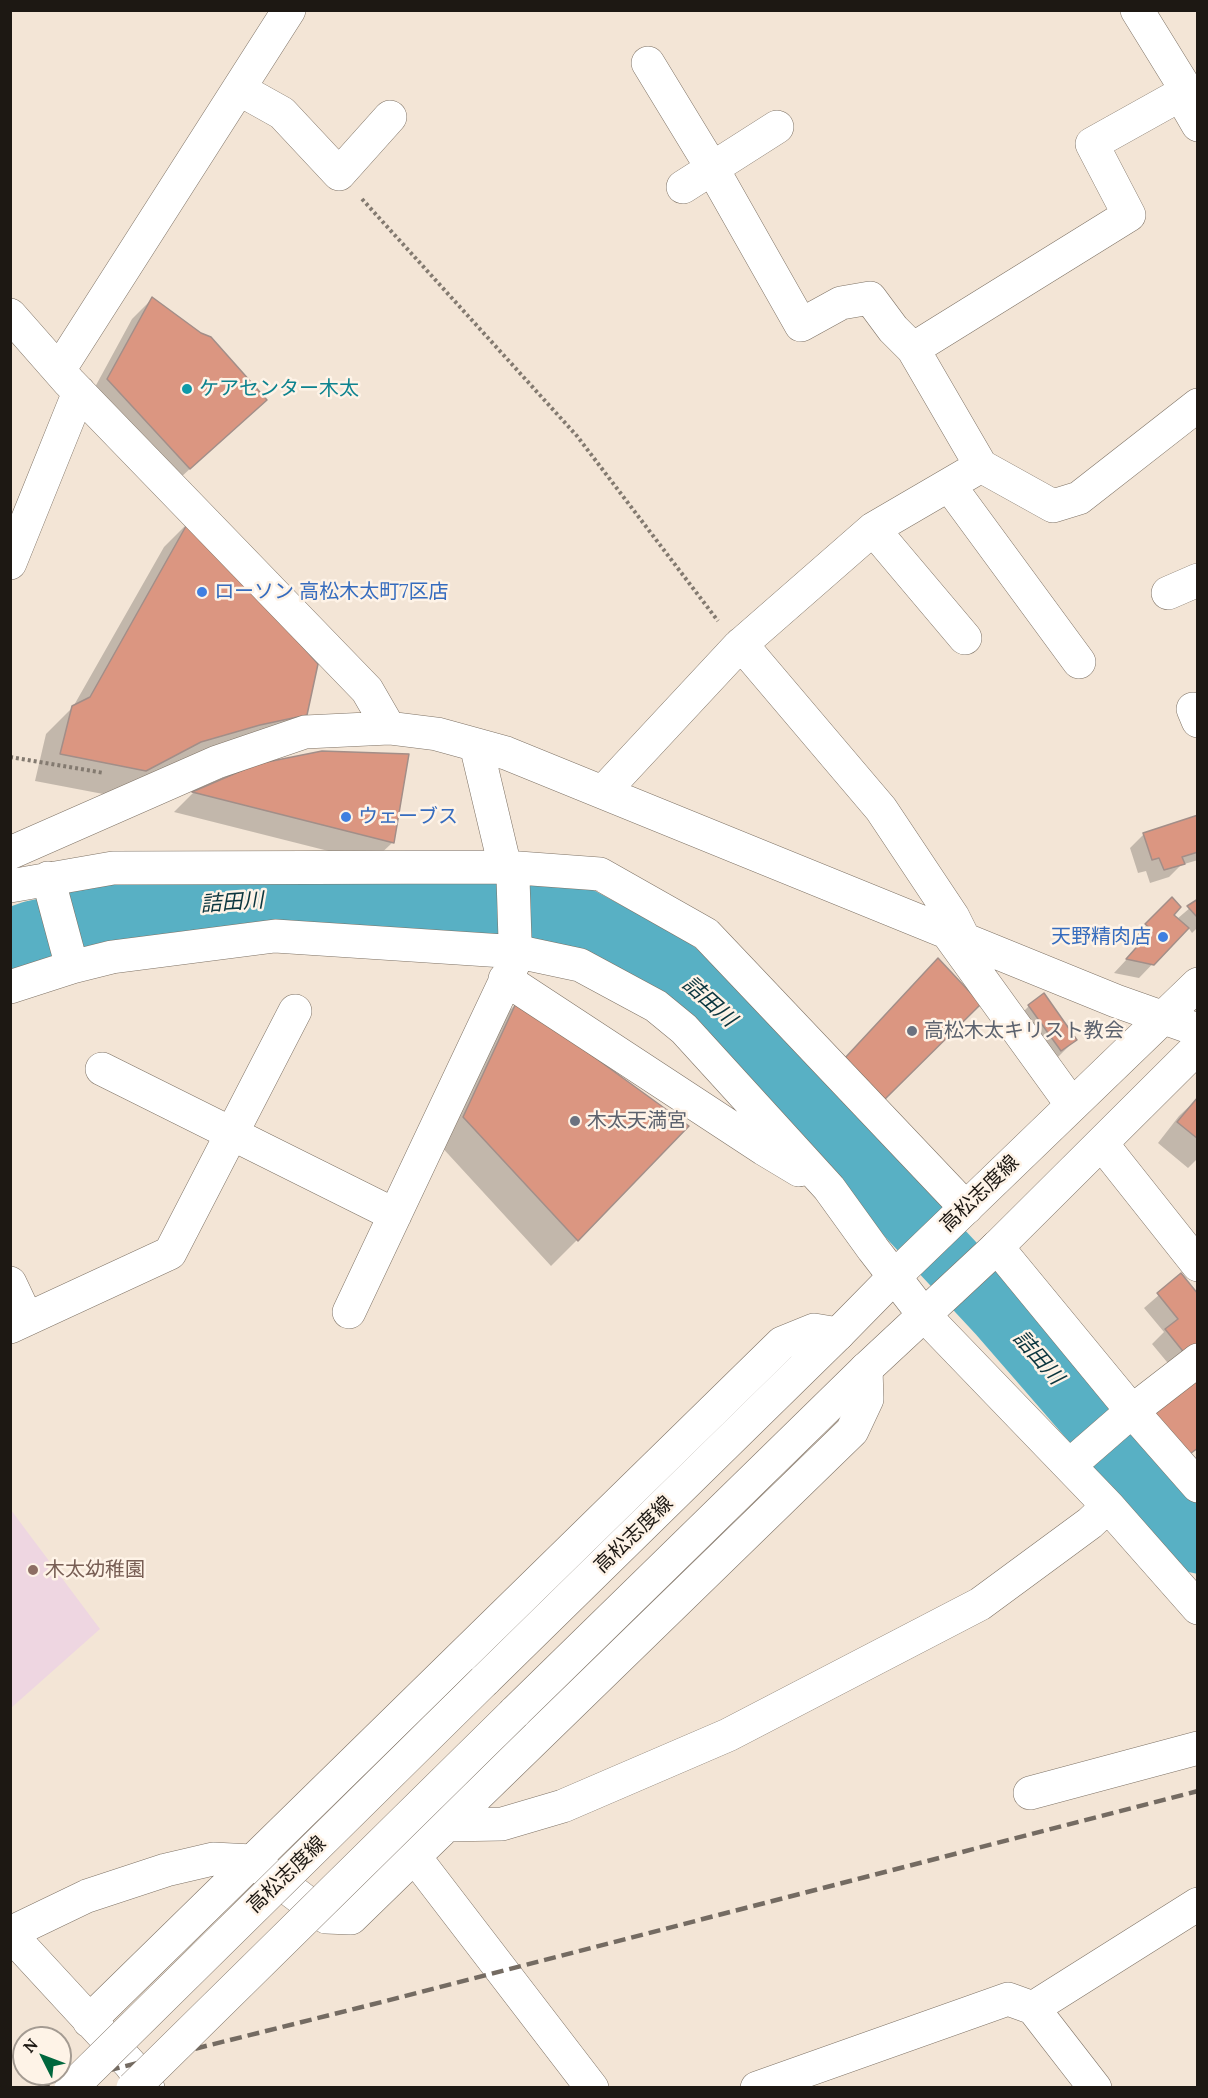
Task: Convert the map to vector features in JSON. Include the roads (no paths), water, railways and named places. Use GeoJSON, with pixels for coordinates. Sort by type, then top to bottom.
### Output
{"type":"FeatureCollection","features":[{"type":"Feature","properties":{"kind":"street"},"geometry":{"type":"LineString","coordinates":[[10,563],[69,381],[249,72],[290,10]]}},
{"type":"Feature","properties":{"kind":"street"},"geometry":{"type":"LineString","coordinates":[[913,350],[1129,216],[1092,144],[1187,91],[1137,10]]}},
{"type":"Feature","properties":{"kind":"street"},"geometry":{"type":"LineString","coordinates":[[648,63],[712,168],[801,325],[841,303],[870,298],[893,329],[913,350],[981,466],[1053,506],[1079,498],[1197,405]]}},
{"type":"Feature","properties":{"kind":"street"},"geometry":{"type":"LineString","coordinates":[[239,89],[282,113],[339,174],[390,117]]}},
{"type":"Feature","properties":{"kind":"street"},"geometry":{"type":"LineString","coordinates":[[1180,94],[1197,125]]}},
{"type":"Feature","properties":{"kind":"street"},"geometry":{"type":"LineString","coordinates":[[683,187],[777,128]]}},
{"type":"Feature","properties":{"kind":"street"},"geometry":{"type":"LineString","coordinates":[[10,315],[69,381],[367,690],[389,728]]}},
{"type":"Feature","properties":{"kind":"street"},"geometry":{"type":"LineString","coordinates":[[603,792],[739,646],[873,529],[981,466]]}},
{"type":"Feature","properties":{"kind":"street"},"geometry":{"type":"LineString","coordinates":[[949,485],[1079,662]]}},
{"type":"Feature","properties":{"kind":"street"},"geometry":{"type":"LineString","coordinates":[[873,529],[965,638]]}},
{"type":"Feature","properties":{"kind":"street"},"geometry":{"type":"LineString","coordinates":[[1168,593],[1197,580]]}},
{"type":"Feature","properties":{"kind":"street"},"geometry":{"type":"LineString","coordinates":[[739,646],[881,809],[953,916],[955,936],[1072,1105]]}},
{"type":"Feature","properties":{"kind":"street"},"geometry":{"type":"LineString","coordinates":[[10,853],[217,762],[305,732],[389,728],[437,734],[506,753],[1116,1001],[1197,1030]]}},
{"type":"Feature","properties":{"kind":"street"},"geometry":{"type":"LineString","coordinates":[[349,1312],[513,957],[509,872],[476,745]]}},
{"type":"Feature","properties":{"kind":"street"},"geometry":{"type":"LineString","coordinates":[[10,886],[50,886],[113,868],[600,874],[706,934],[960,1214]]}},
{"type":"Feature","properties":{"kind":"street"},"geometry":{"type":"LineString","coordinates":[[50,886],[72,967]]}},
{"type":"Feature","properties":{"kind":"street"},"geometry":{"type":"LineString","coordinates":[[10,987],[112,957],[274,936],[580,965],[656,1006],[684,1029],[829,1188],[930,1310],[1197,1608]]}},
{"type":"Feature","properties":{"kind":"street"},"geometry":{"type":"LineString","coordinates":[[513,957],[764,1149],[829,1188]]}},
{"type":"Feature","properties":{"kind":"street","name":"高松志度線"},"geometry":{"type":"LineString","coordinates":[[71,2088],[899,1272],[1197,984]]}},
{"type":"Feature","properties":{"kind":"street"},"geometry":{"type":"LineString","coordinates":[[10,1283],[19,1323],[170,1253],[295,1011]]}},
{"type":"Feature","properties":{"kind":"street"},"geometry":{"type":"LineString","coordinates":[[133,2088],[866,1368],[930,1310],[1102,1144],[1197,1047]]}},
{"type":"Feature","properties":{"kind":"street"},"geometry":{"type":"LineString","coordinates":[[102,1069],[395,1215]]}},
{"type":"Feature","properties":{"kind":"street"},"geometry":{"type":"LineString","coordinates":[[1102,1144],[1197,1265]]}},
{"type":"Feature","properties":{"kind":"street"},"geometry":{"type":"LineString","coordinates":[[992,1251],[1197,1486]]}},
{"type":"Feature","properties":{"kind":"street"},"geometry":{"type":"LineString","coordinates":[[89,2021],[782,1342],[813,1330],[838,1334]]}},
{"type":"Feature","properties":{"kind":"street"},"geometry":{"type":"LineString","coordinates":[[1070,1465],[1132,1411],[1197,1360]]}},
{"type":"Feature","properties":{"kind":"street"},"geometry":{"type":"LineString","coordinates":[[148,2088],[130,2064],[10,1933],[87,1896],[166,1870],[213,1859],[252,1861],[326,1917],[351,1918],[852,1431],[867,1399],[866,1368]]}},
{"type":"Feature","properties":{"kind":"street"},"geometry":{"type":"LineString","coordinates":[[446,1825],[502,1824],[563,1806],[728,1735],[980,1604],[1090,1523],[1108,1506]]}},
{"type":"Feature","properties":{"kind":"street"},"geometry":{"type":"LineString","coordinates":[[1030,1793],[1197,1749]]}},
{"type":"Feature","properties":{"kind":"street"},"geometry":{"type":"LineString","coordinates":[[414,1856],[592,2088]]}},
{"type":"Feature","properties":{"kind":"street"},"geometry":{"type":"LineString","coordinates":[[1034,2008],[1197,1904]]}},
{"type":"Feature","properties":{"kind":"street"},"geometry":{"type":"LineString","coordinates":[[757,2088],[1008,2000],[1034,2008],[1095,2088]]}},
{"type":"Feature","properties":{"kind":"waterway","name":"詰田川"},"geometry":{"type":"LineString","coordinates":[[10,940],[33,932],[141,909],[270,900],[525,909],[577,917],[668,966],[718,1006],[792,1084],[878,1183],[1000,1314],[1198,1542]]}},
{"type":"Feature","properties":{"kind":"railway"},"geometry":{"type":"LineString","coordinates":[[38,2088],[386,2001],[1198,1791]]}},
{"type":"Feature","properties":{"kind":"place","name":"ケアセンター木太"},"geometry":{"type":"Point","coordinates":[187,389]}},
{"type":"Feature","properties":{"kind":"place","name":"ローソン 高松木太町7区店"},"geometry":{"type":"Point","coordinates":[202,592]}},
{"type":"Feature","properties":{"kind":"place","name":"ウェーブス"},"geometry":{"type":"Point","coordinates":[346,817]}},
{"type":"Feature","properties":{"kind":"place","name":"天野精肉店"},"geometry":{"type":"Point","coordinates":[1163,937]}},
{"type":"Feature","properties":{"kind":"place","name":"高松木太キリスト教会"},"geometry":{"type":"Point","coordinates":[912,1031]}},
{"type":"Feature","properties":{"kind":"place","name":"木太天満宮"},"geometry":{"type":"Point","coordinates":[575,1121]}},
{"type":"Feature","properties":{"kind":"place","name":"木太幼稚園"},"geometry":{"type":"Point","coordinates":[33,1570]}}]}
